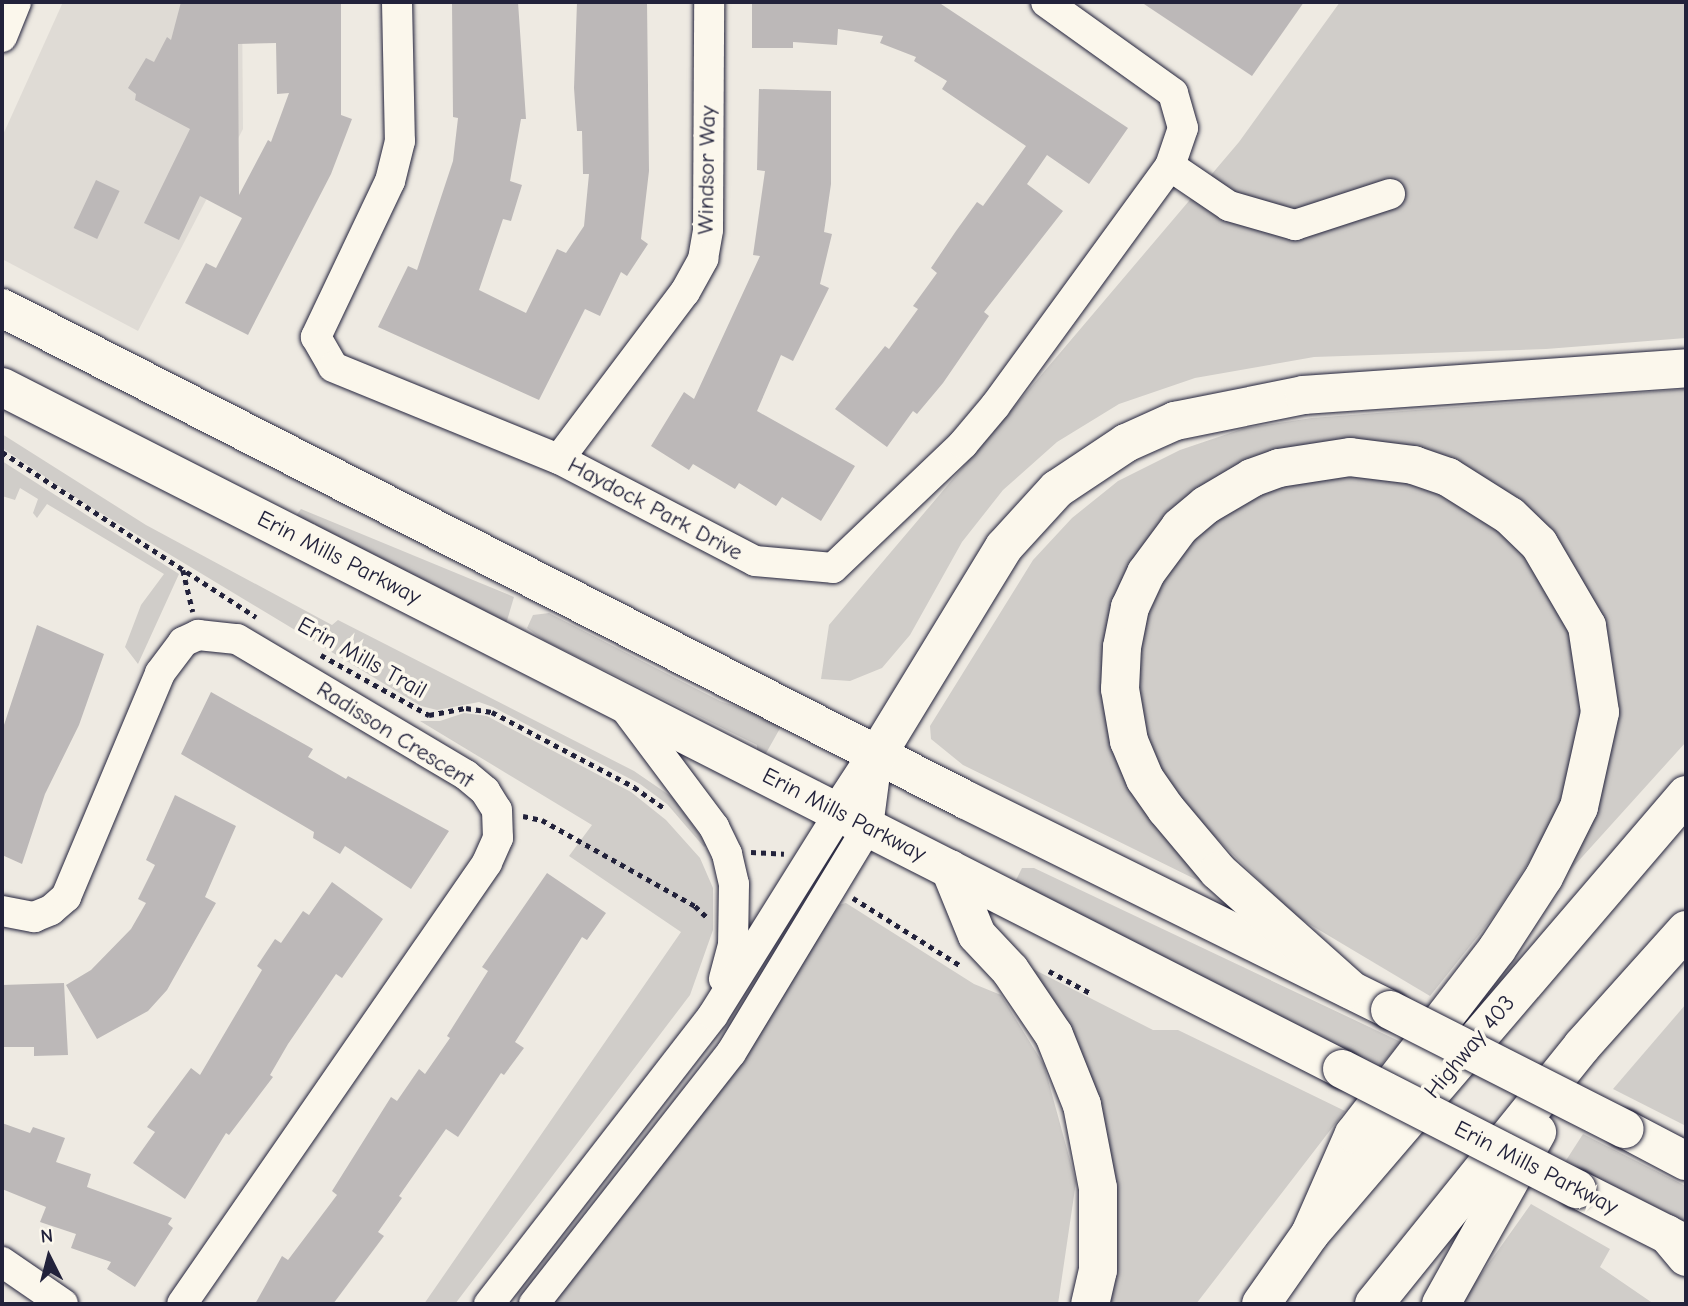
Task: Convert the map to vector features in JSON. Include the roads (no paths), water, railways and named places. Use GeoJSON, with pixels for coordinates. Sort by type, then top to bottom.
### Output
{"type":"FeatureCollection","features":[{"type":"Feature","properties":{"kind":"main road"},"geometry":{"type":"LineString","coordinates":[[2,308],[877,755],[1350,989],[1686,1161]]}},
{"type":"Feature","properties":{"kind":"main road"},"geometry":{"type":"LineString","coordinates":[[854,820],[877,755],[1004,547],[1057,489],[1126,443],[1175,421],[1304,395],[1686,368]]}},
{"type":"Feature","properties":{"kind":"main road","name":"Erin Mills Parkway"},"geometry":{"type":"LineString","coordinates":[[2,387],[1577,1189],[1680,1245]]}},
{"type":"Feature","properties":{"kind":"main road"},"geometry":{"type":"LineString","coordinates":[[1311,1234],[1354,1133],[1497,949],[1544,877],[1579,807],[1600,712],[1587,626],[1539,544],[1510,516],[1448,477],[1414,465],[1350,457],[1279,468],[1252,478],[1206,505],[1180,527],[1146,573],[1130,607],[1120,689],[1129,741],[1145,779],[1166,809],[1218,871],[1350,989]]}},
{"type":"Feature","properties":{"kind":"main road","name":"Highway 403"},"geometry":{"type":"LineString","coordinates":[[1261,1304],[1311,1234],[1686,795]]}},
{"type":"Feature","properties":{"kind":"main road"},"geometry":{"type":"LineString","coordinates":[[950,869],[977,935],[1010,970],[1054,1035],[1082,1105],[1098,1188],[1098,1270],[1090,1304]]}},
{"type":"Feature","properties":{"kind":"main road"},"geometry":{"type":"LineString","coordinates":[[1374,1304],[1582,1046],[1686,930]]}},
{"type":"Feature","properties":{"kind":"main road"},"geometry":{"type":"LineString","coordinates":[[1441,1304],[1582,1046]]}},
{"type":"Feature","properties":{"kind":"street"},"geometry":{"type":"LineString","coordinates":[[2,37],[16,2]]}},
{"type":"Feature","properties":{"kind":"street","name":"Haydock Park Drive"},"geometry":{"type":"LineString","coordinates":[[397,2],[400,141],[390,181],[316,337],[333,367],[559,458],[755,561],[833,568],[987,415],[1170,166],[1183,128],[1173,93],[1046,2]]}},
{"type":"Feature","properties":{"kind":"street","name":"Windsor Way"},"geometry":{"type":"LineString","coordinates":[[559,458],[685,292],[703,259],[708,230],[709,2]]}},
{"type":"Feature","properties":{"kind":"street"},"geometry":{"type":"LineString","coordinates":[[1170,166],[1229,206],[1295,225],[1390,194]]}},
{"type":"Feature","properties":{"kind":"street","name":"Radisson Crescent"},"geometry":{"type":"LineString","coordinates":[[2,911],[34,916],[51,910],[66,897],[170,655],[198,635],[237,639],[466,775],[485,791],[497,810],[498,838],[487,863],[182,1304]]}},
{"type":"Feature","properties":{"kind":"street"},"geometry":{"type":"LineString","coordinates":[[620,701],[714,827],[727,854],[734,884],[733,945],[713,1015]]}},
{"type":"Feature","properties":{"kind":"street"},"geometry":{"type":"LineString","coordinates":[[489,1304],[713,1015],[854,820]]}},
{"type":"Feature","properties":{"kind":"street"},"geometry":{"type":"LineString","coordinates":[[534,1304],[731,1053],[854,820]]}},
{"type":"Feature","properties":{"kind":"street"},"geometry":{"type":"LineString","coordinates":[[2,1262],[63,1304]]}}]}
